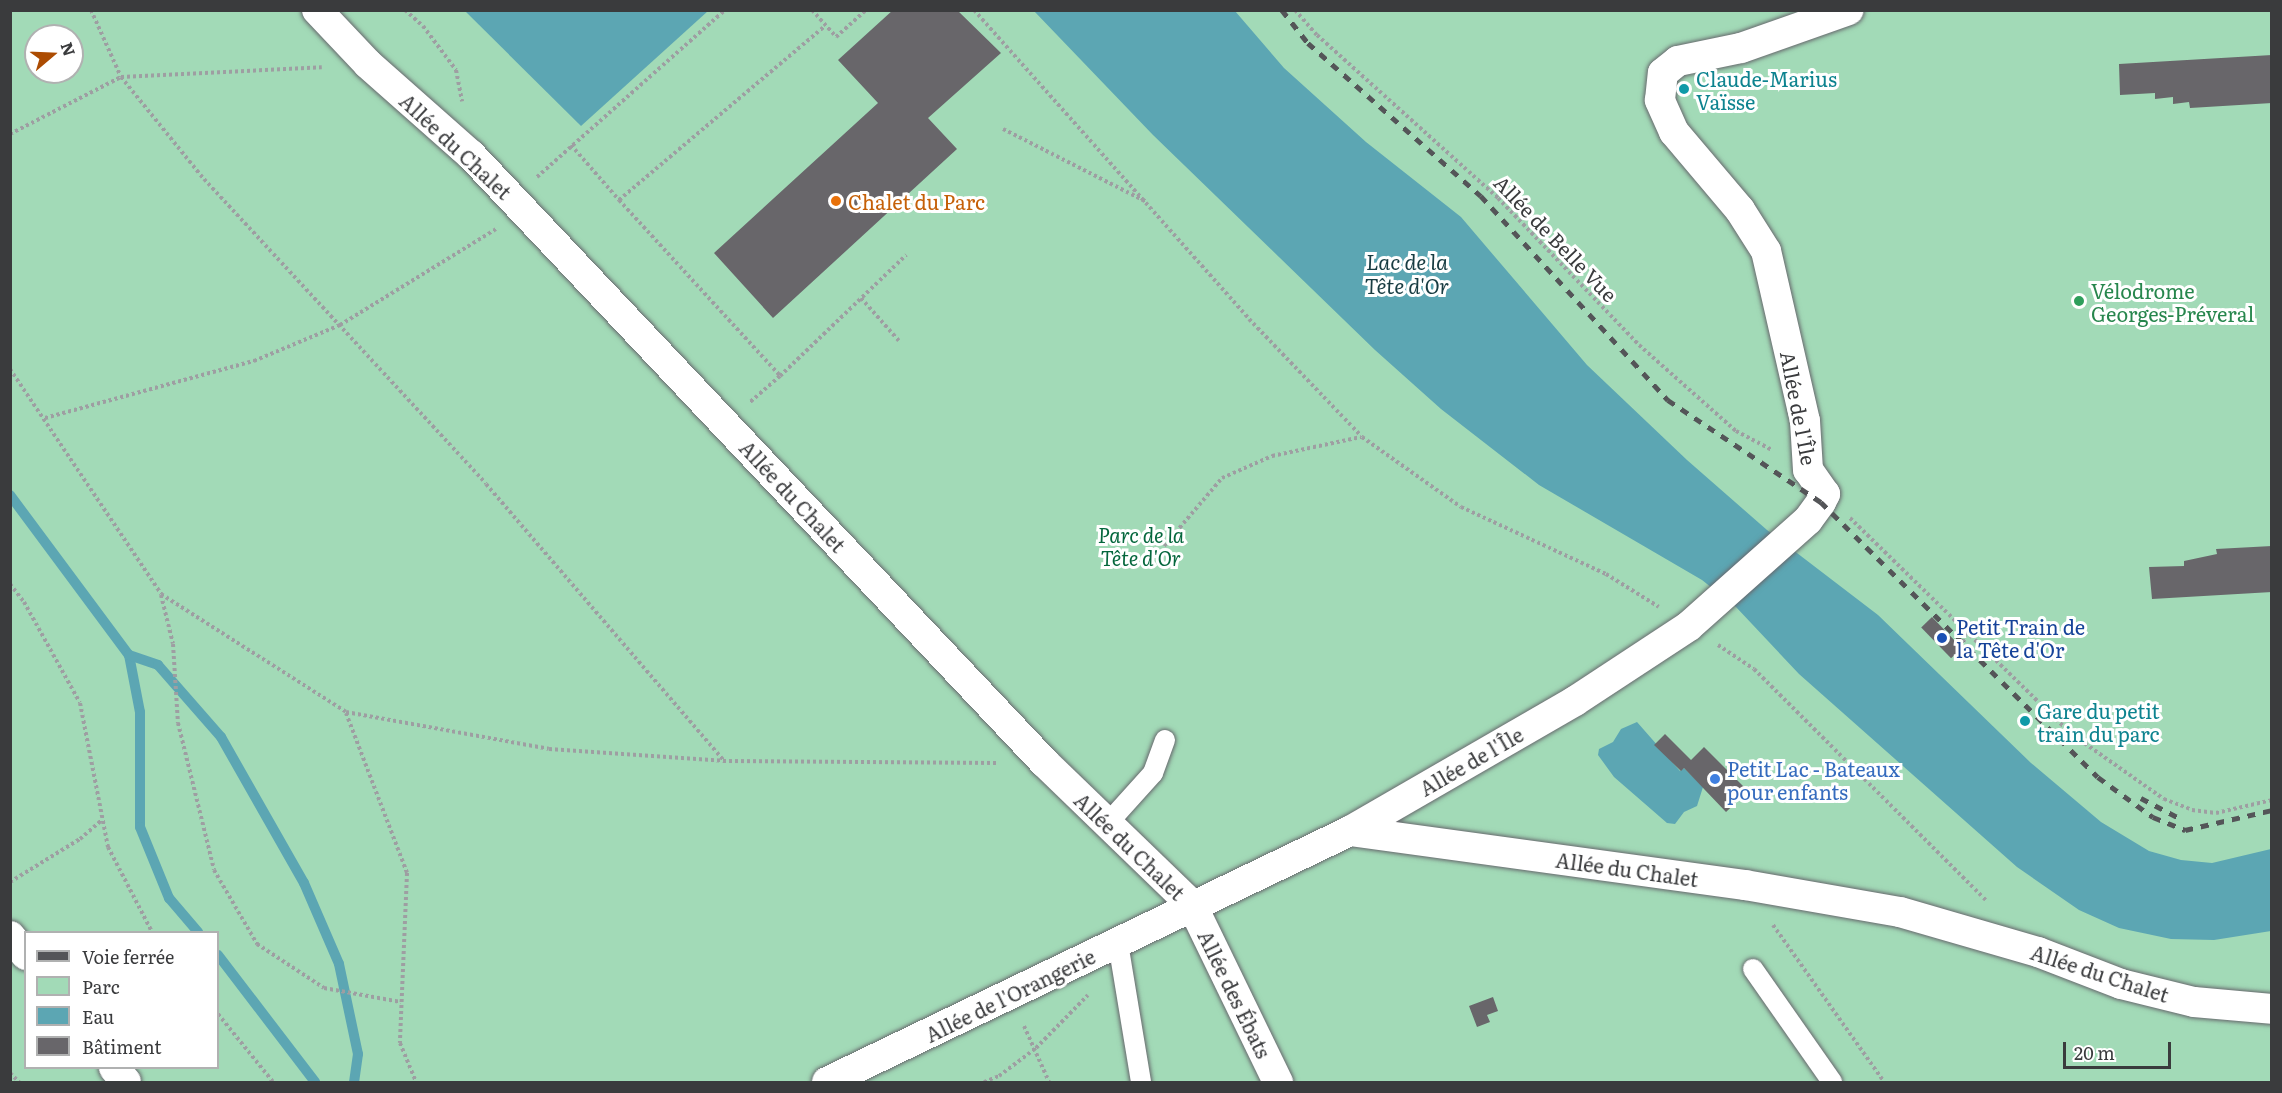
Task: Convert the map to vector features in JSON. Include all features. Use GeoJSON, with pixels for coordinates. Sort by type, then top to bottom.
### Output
{"type":"FeatureCollection","features":[{"type":"Feature","properties":{"kind":"street","name":"Allée du Chalet"},"geometry":{"type":"LineString","coordinates":[[317,10],[368,64],[471,155],[1045,764],[1192,905],[1350,831],[1745,885],[1900,912],[2038,952],[2121,984],[2194,1002],[2271,1009]]}},
{"type":"Feature","properties":{"kind":"street","name":"Allée de l'Île"},"geometry":{"type":"LineString","coordinates":[[1350,831],[1575,701],[1699,619],[1808,520],[1826,494],[1808,470],[1805,421],[1766,251],[1740,210],[1674,132],[1660,100],[1663,73],[1678,61],[1741,48],[1850,10]]}},
{"type":"Feature","properties":{"kind":"street","name":"Allée de l'Orangerie"},"geometry":{"type":"LineString","coordinates":[[827,1083],[1192,905]]}},
{"type":"Feature","properties":{"kind":"street","name":"Allée des Ébats"},"geometry":{"type":"LineString","coordinates":[[1192,905],[1278,1083]]}},
{"type":"Feature","properties":{"kind":"street"},"geometry":{"type":"LineString","coordinates":[[10,936],[24,953]]}},
{"type":"Feature","properties":{"kind":"street"},"geometry":{"type":"LineString","coordinates":[[115,1069],[126,1083]]}},
{"type":"Feature","properties":{"kind":"lane"},"geometry":{"type":"LineString","coordinates":[[1108,823],[1153,772],[1166,740]]}},
{"type":"Feature","properties":{"kind":"lane"},"geometry":{"type":"LineString","coordinates":[[1118,943],[1141,1083]]}},
{"type":"Feature","properties":{"kind":"lane"},"geometry":{"type":"LineString","coordinates":[[1753,969],[1832,1083]]}},
{"type":"Feature","properties":{"kind":"path"},"geometry":{"type":"LineString","coordinates":[[92,10],[121,77],[204,179],[486,483],[723,761]]}},
{"type":"Feature","properties":{"kind":"path"},"geometry":{"type":"LineString","coordinates":[[405,10],[423,26],[456,70],[471,155]]}},
{"type":"Feature","properties":{"kind":"path"},"geometry":{"type":"LineString","coordinates":[[548,167],[725,10]]}},
{"type":"Feature","properties":{"kind":"path"},"geometry":{"type":"LineString","coordinates":[[812,10],[836,37],[866,10]]}},
{"type":"Feature","properties":{"kind":"path"},"geometry":{"type":"LineString","coordinates":[[974,10],[1149,203],[1249,319],[1362,437],[1461,507],[1699,619],[1754,669],[1988,902]]}},
{"type":"Feature","properties":{"kind":"path","name":"Allée de Belle Vue"},"geometry":{"type":"LineString","coordinates":[[1296,10],[1317,35],[1498,198],[1648,352],[1736,431],[1808,470]]}},
{"type":"Feature","properties":{"kind":"path"},"geometry":{"type":"LineString","coordinates":[[619,200],[825,26]]}},
{"type":"Feature","properties":{"kind":"path"},"geometry":{"type":"LineString","coordinates":[[10,134],[121,77],[368,64]]}},
{"type":"Feature","properties":{"kind":"path"},"geometry":{"type":"LineString","coordinates":[[1002,129],[1149,203]]}},
{"type":"Feature","properties":{"kind":"path"},"geometry":{"type":"LineString","coordinates":[[571,145],[780,376]]}},
{"type":"Feature","properties":{"kind":"path"},"geometry":{"type":"LineString","coordinates":[[45,418],[254,361],[340,325],[525,212]]}},
{"type":"Feature","properties":{"kind":"path"},"geometry":{"type":"LineString","coordinates":[[765,389],[906,255]]}},
{"type":"Feature","properties":{"kind":"path"},"geometry":{"type":"LineString","coordinates":[[861,298],[899,341]]}},
{"type":"Feature","properties":{"kind":"path"},"geometry":{"type":"LineString","coordinates":[[10,369],[161,594],[173,644],[178,723],[214,870],[257,944],[324,988],[401,1002]]}},
{"type":"Feature","properties":{"kind":"path"},"geometry":{"type":"LineString","coordinates":[[1164,546],[1222,478],[1272,456],[1362,437]]}},
{"type":"Feature","properties":{"kind":"path"},"geometry":{"type":"LineString","coordinates":[[1826,494],[2070,733],[2164,799],[2192,810],[2217,813],[2271,800]]}},
{"type":"Feature","properties":{"kind":"path"},"geometry":{"type":"LineString","coordinates":[[10,584],[24,602],[80,703],[108,847],[151,931]]}},
{"type":"Feature","properties":{"kind":"path"},"geometry":{"type":"LineString","coordinates":[[161,594],[346,712],[549,749],[723,761],[1045,764]]}},
{"type":"Feature","properties":{"kind":"path"},"geometry":{"type":"LineString","coordinates":[[1962,648],[1966,631]]}},
{"type":"Feature","properties":{"kind":"path"},"geometry":{"type":"LineString","coordinates":[[346,712],[407,873],[400,1043],[416,1083]]}},
{"type":"Feature","properties":{"kind":"path"},"geometry":{"type":"LineString","coordinates":[[10,882],[81,839],[102,820]]}},
{"type":"Feature","properties":{"kind":"path"},"geometry":{"type":"LineString","coordinates":[[1745,885],[1884,1083]]}},
{"type":"Feature","properties":{"kind":"path"},"geometry":{"type":"LineString","coordinates":[[984,1083],[999,1076],[1036,1048],[1092,988]]}},
{"type":"Feature","properties":{"kind":"path"},"geometry":{"type":"LineString","coordinates":[[219,1015],[273,1083]]}},
{"type":"Feature","properties":{"kind":"path"},"geometry":{"type":"LineString","coordinates":[[1036,1048],[1049,1083]]}},
{"type":"Feature","properties":{"kind":"path"},"geometry":{"type":"LineString","coordinates":[[10,1073],[19,1083]]}},
{"type":"Feature","properties":{"kind":"green space","name":"Parc de la Tête d'Or"},"geometry":{"type":"Polygon","coordinates":[[[10,11],[2271,11],[2271,1082],[11,1082],[10,11]]]}},
{"type":"Feature","properties":{"kind":"water"},"geometry":{"type":"Polygon","coordinates":[[[465,11],[708,11],[581,126],[465,11]]]}},
{"type":"Feature","properties":{"kind":"water","name":"Lac de la Tête d'Or"},"geometry":{"type":"Polygon","coordinates":[[[1034,11],[1235,11],[1284,68],[1366,142],[1461,217],[1587,365],[1687,460],[1767,530],[1878,615],[2031,763],[2101,822],[2149,851],[2181,860],[2212,863],[2271,849],[2271,931],[2214,940],[2171,939],[2119,928],[2079,910],[2017,867],[1799,674],[1736,607],[1702,580],[1539,485],[1441,409],[1375,350],[1153,135],[1034,11]]]}},
{"type":"Feature","properties":{"kind":"water"},"geometry":{"type":"Polygon","coordinates":[[[1637,722],[1680,771],[1684,768],[1703,787],[1697,806],[1684,812],[1675,824],[1667,823],[1614,777],[1598,755],[1599,749],[1613,742],[1621,729],[1637,722]]]}},
{"type":"Feature","properties":{"kind":"building","name":"Chalet du Parc"},"geometry":{"type":"Polygon","coordinates":[[[893,10],[957,10],[1001,53],[928,118],[957,149],[773,318],[714,253],[878,103],[838,60],[893,10]]]}},
{"type":"Feature","properties":{"kind":"building"},"geometry":{"type":"Polygon","coordinates":[[[2272,55],[2272,103],[2190,108],[2189,102],[2173,104],[2173,97],[2155,99],[2155,93],[2120,95],[2119,64],[2272,55]]]}},
{"type":"Feature","properties":{"kind":"building"},"geometry":{"type":"Polygon","coordinates":[[[2272,546],[2272,592],[2152,599],[2149,567],[2184,566],[2184,561],[2217,554],[2216,549],[2272,546]]]}},
{"type":"Feature","properties":{"kind":"building","name":"Petit Train de la Tête d'Or"},"geometry":{"type":"Polygon","coordinates":[[[1932,617],[1962,648],[1951,658],[1921,627],[1932,617]]]}},
{"type":"Feature","properties":{"kind":"building","name":"Petit Lac - Bateaux pour enfants"},"geometry":{"type":"Polygon","coordinates":[[[1665,734],[1691,760],[1704,747],[1748,791],[1726,812],[1684,768],[1681,771],[1654,745],[1665,734]]]}},
{"type":"Feature","properties":{"kind":"building"},"geometry":{"type":"Polygon","coordinates":[[[1493,997],[1498,1011],[1487,1015],[1490,1022],[1477,1027],[1469,1006],[1493,997]]]}},
{"type":"Feature","properties":{"kind":"waterway"},"geometry":{"type":"LineString","coordinates":[[10,495],[129,655],[140,712],[140,827],[169,898],[197,931]]}},
{"type":"Feature","properties":{"kind":"waterway"},"geometry":{"type":"LineString","coordinates":[[129,655],[158,665],[221,737],[304,883],[339,964],[358,1054],[354,1082]]}},
{"type":"Feature","properties":{"kind":"waterway"},"geometry":{"type":"LineString","coordinates":[[219,956],[315,1082]]}},
{"type":"Feature","properties":{"kind":"railway"},"geometry":{"type":"LineString","coordinates":[[1282,10],[1308,43],[1481,196],[1668,400],[1821,502],[2098,777],[2153,817],[2185,830],[2272,810]]}},
{"type":"Feature","properties":{"kind":"railway"},"geometry":{"type":"LineString","coordinates":[[2141,798],[2183,820]]}},
{"type":"Feature","properties":{"kind":"place","name":"Claude-Marius Vaïsse"},"geometry":{"type":"Point","coordinates":[1684,89]}},
{"type":"Feature","properties":{"kind":"place","name":"Chalet du Parc"},"geometry":{"type":"Point","coordinates":[836,201]}},
{"type":"Feature","properties":{"kind":"place","name":"Vélodrome Georges-Préveral"},"geometry":{"type":"Point","coordinates":[2079,301]}},
{"type":"Feature","properties":{"kind":"place","name":"Petit Train de la Tête d'Or"},"geometry":{"type":"Point","coordinates":[1942,638]}},
{"type":"Feature","properties":{"kind":"place","name":"Gare du petit train du parc"},"geometry":{"type":"Point","coordinates":[2025,721]}},
{"type":"Feature","properties":{"kind":"place","name":"Petit Lac - Bateaux pour enfants"},"geometry":{"type":"Point","coordinates":[1715,779]}}]}
